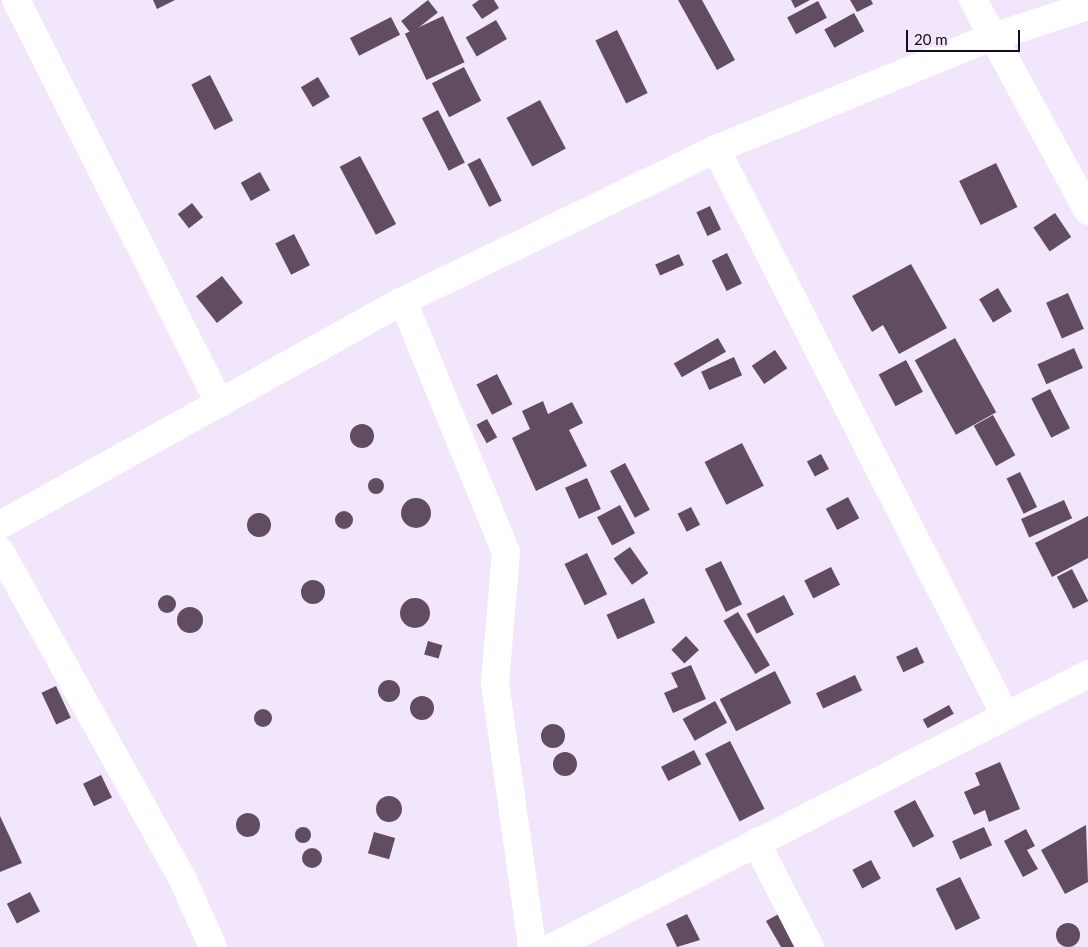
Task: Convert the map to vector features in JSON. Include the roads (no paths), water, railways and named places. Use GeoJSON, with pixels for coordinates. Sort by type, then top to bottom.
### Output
{"type":"FeatureCollection","features":[{"type":"Feature","properties":{"kind":"street"},"geometry":{"type":"LineString","coordinates":[[16,0],[220,403]]}},
{"type":"Feature","properties":{"kind":"street"},"geometry":{"type":"LineString","coordinates":[[973,0],[990,38],[1088,211]]}},
{"type":"Feature","properties":{"kind":"street"},"geometry":{"type":"LineString","coordinates":[[0,525],[403,301],[716,149],[990,38],[1088,6]]}},
{"type":"Feature","properties":{"kind":"street"},"geometry":{"type":"LineString","coordinates":[[716,149],[1005,714]]}},
{"type":"Feature","properties":{"kind":"street"},"geometry":{"type":"LineString","coordinates":[[403,301],[506,552],[495,683],[532,947]]}},
{"type":"Feature","properties":{"kind":"street"},"geometry":{"type":"LineString","coordinates":[[0,551],[183,880],[213,947]]}},
{"type":"Feature","properties":{"kind":"street"},"geometry":{"type":"LineString","coordinates":[[553,947],[1005,714],[1088,674]]}},
{"type":"Feature","properties":{"kind":"street"},"geometry":{"type":"LineString","coordinates":[[756,842],[810,947]]}}]}
